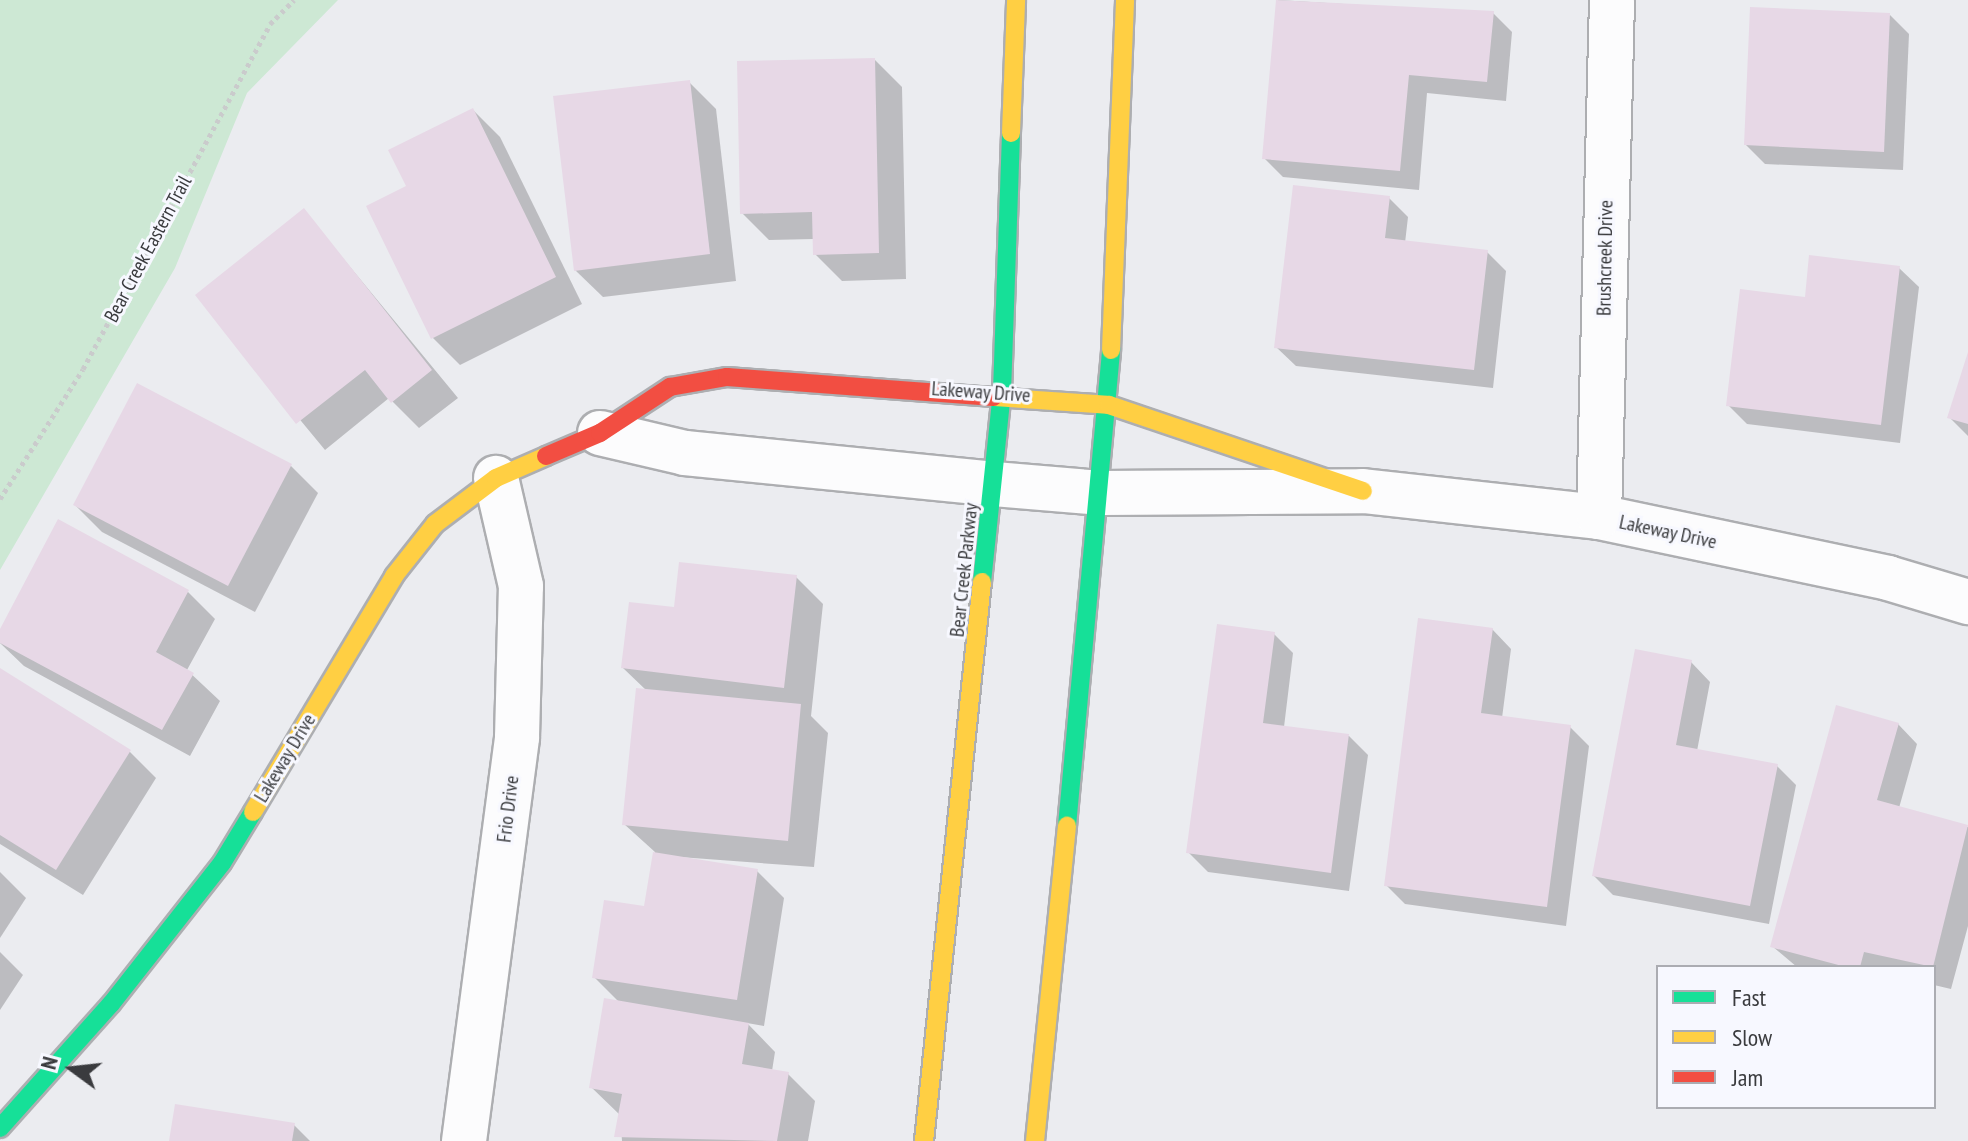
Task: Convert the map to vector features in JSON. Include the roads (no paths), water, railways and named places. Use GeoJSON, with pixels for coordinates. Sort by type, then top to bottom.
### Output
{"type":"FeatureCollection","features":[{"type":"Feature","properties":{"kind":"main road","name":"Bear Creek Parkway"},"geometry":{"type":"LineString","coordinates":[[924,1141],[1002,392],[1016,0]]}},
{"type":"Feature","properties":{"kind":"main road"},"geometry":{"type":"LineString","coordinates":[[1035,1141],[1109,405],[1125,0]]}},
{"type":"Feature","properties":{"kind":"main road","name":"Lakeway Drive"},"geometry":{"type":"LineString","coordinates":[[0,1128],[111,1004],[222,863],[394,576],[435,524],[496,478],[600,433],[670,387],[727,377],[1002,392],[1109,405],[1363,491]]}},
{"type":"Feature","properties":{"kind":"street","name":"Brushcreek Drive"},"geometry":{"type":"LineString","coordinates":[[1599,517],[1612,0]]}},
{"type":"Feature","properties":{"kind":"street","name":"Lakeway Drive"},"geometry":{"type":"LineString","coordinates":[[600,433],[685,453],[994,484],[1102,493],[1363,491],[1599,517],[1888,578],[1968,602]]}},
{"type":"Feature","properties":{"kind":"street","name":"Frio Drive"},"geometry":{"type":"LineString","coordinates":[[464,1141],[517,737],[521,586],[496,478]]}}]}
